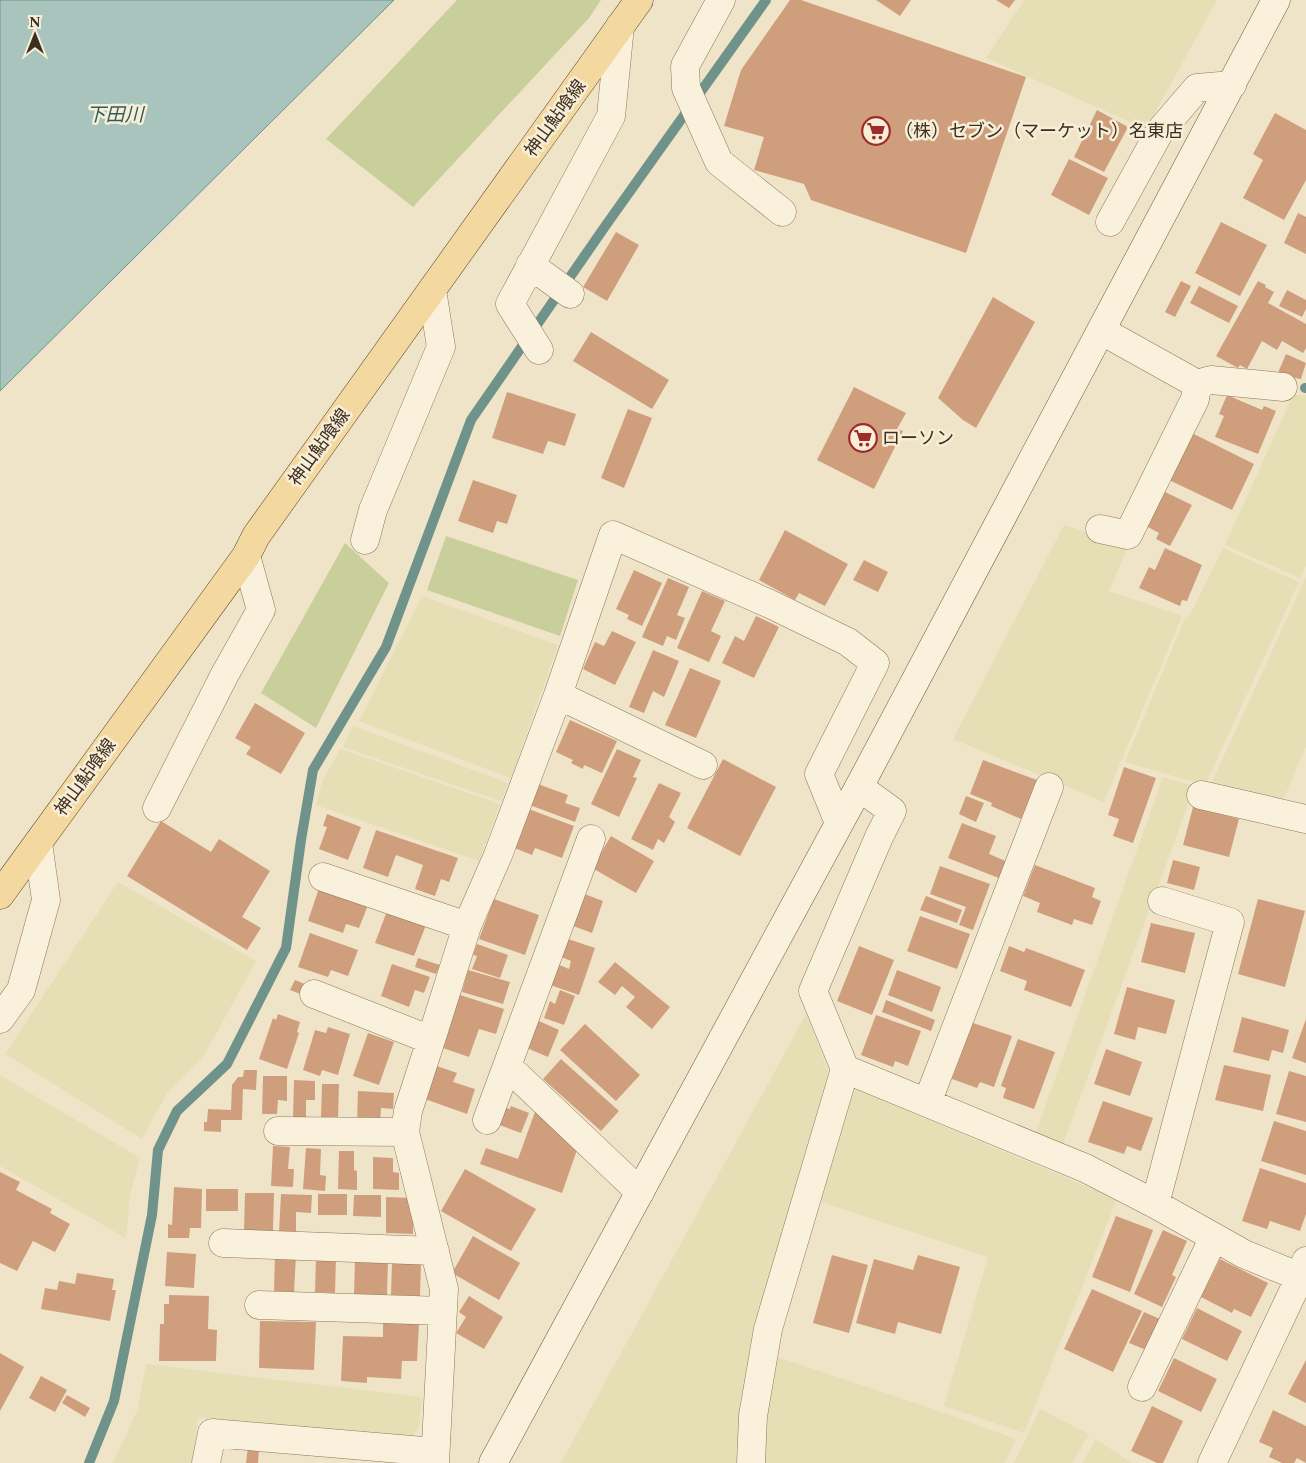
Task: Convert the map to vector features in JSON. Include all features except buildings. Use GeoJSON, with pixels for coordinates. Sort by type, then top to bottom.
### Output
{"type":"FeatureCollection","features":[{"type":"Feature","properties":{"kind":"main road","name":"神山鮎喰線"},"geometry":{"type":"LineString","coordinates":[[0,895],[246,556],[256,536],[639,0]]}},
{"type":"Feature","properties":{"kind":"street"},"geometry":{"type":"LineString","coordinates":[[720,0],[685,66],[686,88],[719,162],[782,212]]}},
{"type":"Feature","properties":{"kind":"street"},"geometry":{"type":"LineString","coordinates":[[493,1463],[859,787],[1276,0]]}},
{"type":"Feature","properties":{"kind":"street"},"geometry":{"type":"LineString","coordinates":[[539,350],[510,304],[611,116],[620,26]]}},
{"type":"Feature","properties":{"kind":"street"},"geometry":{"type":"LineString","coordinates":[[1110,222],[1160,131],[1197,88],[1232,85]]}},
{"type":"Feature","properties":{"kind":"street"},"geometry":{"type":"LineString","coordinates":[[530,265],[570,294]]}},
{"type":"Feature","properties":{"kind":"street"},"geometry":{"type":"LineString","coordinates":[[365,540],[373,510],[440,346],[432,290]]}},
{"type":"Feature","properties":{"kind":"street"},"geometry":{"type":"LineString","coordinates":[[1102,331],[1197,384],[1211,380],[1283,386]]}},
{"type":"Feature","properties":{"kind":"street"},"geometry":{"type":"LineString","coordinates":[[1100,529],[1128,535],[1195,400],[1197,384]]}},
{"type":"Feature","properties":{"kind":"street"},"geometry":{"type":"LineString","coordinates":[[206,1463],[212,1433],[435,1457],[444,1289],[405,1132],[408,1111],[467,926],[498,856],[558,695],[613,535],[770,604],[848,642],[875,663],[819,774],[839,823]]}},
{"type":"Feature","properties":{"kind":"street"},"geometry":{"type":"LineString","coordinates":[[157,808],[225,674],[261,610],[246,556]]}},
{"type":"Feature","properties":{"kind":"street"},"geometry":{"type":"LineString","coordinates":[[558,695],[703,765]]}},
{"type":"Feature","properties":{"kind":"street"},"geometry":{"type":"LineString","coordinates":[[751,1463],[753,1416],[768,1329],[845,1068],[813,991],[892,811],[859,787]]}},
{"type":"Feature","properties":{"kind":"street"},"geometry":{"type":"LineString","coordinates":[[928,1103],[1049,787]]}},
{"type":"Feature","properties":{"kind":"street"},"geometry":{"type":"LineString","coordinates":[[1201,795],[1306,819]]}},
{"type":"Feature","properties":{"kind":"street"},"geometry":{"type":"LineString","coordinates":[[487,1120],[591,839]]}},
{"type":"Feature","properties":{"kind":"street"},"geometry":{"type":"LineString","coordinates":[[0,1019],[21,990],[46,900],[38,842]]}},
{"type":"Feature","properties":{"kind":"street"},"geometry":{"type":"LineString","coordinates":[[323,878],[467,926]]}},
{"type":"Feature","properties":{"kind":"street"},"geometry":{"type":"LineString","coordinates":[[1154,1204],[1230,922],[1162,901]]}},
{"type":"Feature","properties":{"kind":"street"},"geometry":{"type":"LineString","coordinates":[[314,994],[431,1040]]}},
{"type":"Feature","properties":{"kind":"street"},"geometry":{"type":"LineString","coordinates":[[507,1066],[640,1192]]}},
{"type":"Feature","properties":{"kind":"street"},"geometry":{"type":"LineString","coordinates":[[845,1068],[1085,1168],[1244,1254],[1304,1271],[1212,1463]]}},
{"type":"Feature","properties":{"kind":"street"},"geometry":{"type":"LineString","coordinates":[[278,1131],[405,1132]]}},
{"type":"Feature","properties":{"kind":"street"},"geometry":{"type":"LineString","coordinates":[[1142,1387],[1214,1237]]}},
{"type":"Feature","properties":{"kind":"street"},"geometry":{"type":"LineString","coordinates":[[223,1243],[435,1251]]}},
{"type":"Feature","properties":{"kind":"street"},"geometry":{"type":"LineString","coordinates":[[259,1305],[443,1312]]}},
{"type":"Feature","properties":{"kind":"shaded area"},"geometry":{"type":"Polygon","coordinates":[[[1024,0],[1217,0],[1146,129],[986,58],[1024,0]]]}},
{"type":"Feature","properties":{"kind":"shaded area"},"geometry":{"type":"Polygon","coordinates":[[[1293,395],[1306,395],[1306,566],[1300,578],[1225,545],[1293,395]]]}},
{"type":"Feature","properties":{"kind":"shaded area"},"geometry":{"type":"Polygon","coordinates":[[[1064,525],[1091,533],[1089,539],[1127,549],[1109,591],[1182,616],[1104,802],[953,739],[1064,525]]]}},
{"type":"Feature","properties":{"kind":"shaded area"},"geometry":{"type":"Polygon","coordinates":[[[1223,548],[1299,582],[1205,785],[1125,762],[1185,618],[1190,615],[1223,548]]]}},
{"type":"Feature","properties":{"kind":"shaded area"},"geometry":{"type":"Polygon","coordinates":[[[1306,577],[1306,747],[1281,804],[1210,786],[1306,577]]]}},
{"type":"Feature","properties":{"kind":"shaded area"},"geometry":{"type":"Polygon","coordinates":[[[422,596],[558,645],[511,778],[359,721],[422,596]]]}},
{"type":"Feature","properties":{"kind":"shaded area"},"geometry":{"type":"Polygon","coordinates":[[[353,726],[508,783],[501,801],[343,747],[353,726]]]}},
{"type":"Feature","properties":{"kind":"shaded area"},"geometry":{"type":"Polygon","coordinates":[[[340,749],[500,804],[479,861],[316,805],[322,782],[340,749]]]}},
{"type":"Feature","properties":{"kind":"shaded area"},"geometry":{"type":"Polygon","coordinates":[[[1163,777],[1195,786],[1062,1147],[1035,1135],[1163,777]]]}},
{"type":"Feature","properties":{"kind":"shaded area"},"geometry":{"type":"Polygon","coordinates":[[[118,882],[256,961],[205,1054],[167,1093],[142,1139],[5,1054],[118,882]]]}},
{"type":"Feature","properties":{"kind":"shaded area"},"geometry":{"type":"Polygon","coordinates":[[[806,1014],[831,1078],[741,1463],[561,1463],[806,1014]]]}},
{"type":"Feature","properties":{"kind":"shaded area"},"geometry":{"type":"Polygon","coordinates":[[[0,1075],[140,1158],[130,1195],[126,1238],[0,1166],[0,1075]]]}},
{"type":"Feature","properties":{"kind":"shaded area"},"geometry":{"type":"Polygon","coordinates":[[[852,1088],[1117,1199],[1024,1433],[944,1406],[988,1257],[821,1202],[852,1088]]]}},
{"type":"Feature","properties":{"kind":"shaded area"},"geometry":{"type":"Polygon","coordinates":[[[774,1356],[1016,1439],[1005,1463],[764,1463],[765,1411],[774,1356]]]}},
{"type":"Feature","properties":{"kind":"shaded area"},"geometry":{"type":"Polygon","coordinates":[[[146,1364],[422,1397],[419,1428],[411,1438],[198,1417],[193,1463],[113,1463],[137,1411],[146,1364]]]}},
{"type":"Feature","properties":{"kind":"shaded area"},"geometry":{"type":"Polygon","coordinates":[[[1040,1409],[1089,1434],[1072,1463],[1014,1463],[1040,1409]]]}},
{"type":"Feature","properties":{"kind":"shaded area"},"geometry":{"type":"Polygon","coordinates":[[[1096,1439],[1131,1463],[1082,1463],[1096,1439]]]}},
{"type":"Feature","properties":{"kind":"green space"},"geometry":{"type":"Polygon","coordinates":[[[457,0],[601,0],[589,18],[413,207],[326,139],[457,0]]]}},
{"type":"Feature","properties":{"kind":"green space"},"geometry":{"type":"Polygon","coordinates":[[[446,536],[578,580],[560,636],[427,590],[446,536]]]}},
{"type":"Feature","properties":{"kind":"green space"},"geometry":{"type":"Polygon","coordinates":[[[345,543],[389,583],[316,728],[261,693],[345,543]]]}},
{"type":"Feature","properties":{"kind":"water","name":"下田川"},"geometry":{"type":"Polygon","coordinates":[[[0,0],[394,0],[0,391],[0,0]]]}},
{"type":"Feature","properties":{"kind":"waterway"},"geometry":{"type":"LineString","coordinates":[[89,1463],[114,1401],[152,1215],[158,1150],[177,1111],[227,1064],[286,948],[313,770],[386,647],[471,420],[606,225],[766,0]]}},
{"type":"Feature","properties":{"kind":"place","name":"（株）セブン（マーケット）名東店"},"geometry":{"type":"Point","coordinates":[876,131]}},
{"type":"Feature","properties":{"kind":"place","name":"ローソン"},"geometry":{"type":"Point","coordinates":[863,438]}}]}
